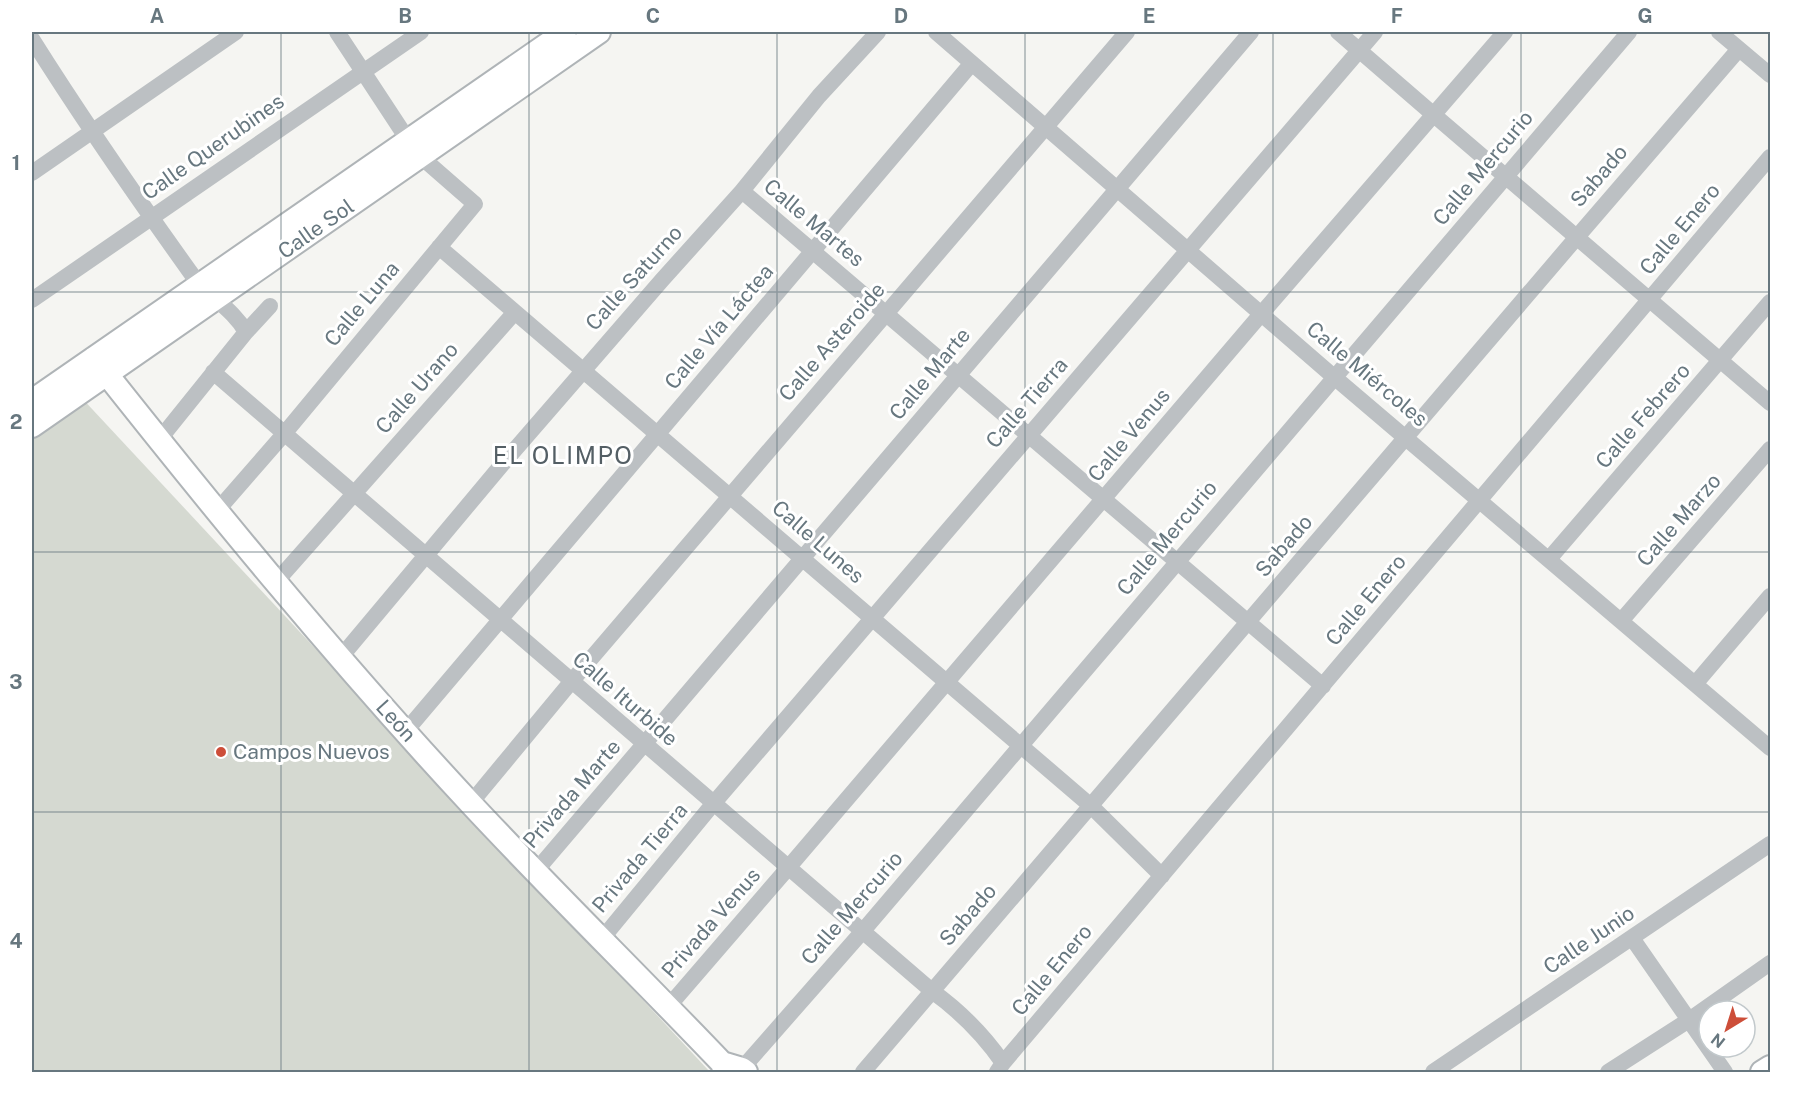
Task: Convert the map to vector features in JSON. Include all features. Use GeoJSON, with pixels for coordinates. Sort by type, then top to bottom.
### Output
{"type":"FeatureCollection","features":[{"type":"Feature","properties":{"kind":"street"},"geometry":{"type":"LineString","coordinates":[[32,173],[236,32]]}},
{"type":"Feature","properties":{"kind":"street"},"geometry":{"type":"LineString","coordinates":[[337,32],[414,148]]}},
{"type":"Feature","properties":{"kind":"street","name":"Calle Querubines"},"geometry":{"type":"LineString","coordinates":[[32,300],[420,32]]}},
{"type":"Feature","properties":{"kind":"street","name":"Calle Sol"},"geometry":{"type":"LineString","coordinates":[[32,426],[101,366],[414,148],[565,32]]}},
{"type":"Feature","properties":{"kind":"street","name":"Calle Sol"},"geometry":{"type":"LineString","coordinates":[[414,148],[599,32]]}},
{"type":"Feature","properties":{"kind":"street","name":"Calle Saturno"},"geometry":{"type":"LineString","coordinates":[[340,658],[583,370],[742,191],[819,96],[878,32]]}},
{"type":"Feature","properties":{"kind":"street","name":"Calle Miércoles"},"geometry":{"type":"LineString","coordinates":[[936,32],[1334,377],[1695,684],[1768,742]]}},
{"type":"Feature","properties":{"kind":"street","name":"Calle Asteroide"},"geometry":{"type":"LineString","coordinates":[[470,804],[571,681],[1127,32]]}},
{"type":"Feature","properties":{"kind":"street","name":"Calle Marte"},"geometry":{"type":"LineString","coordinates":[[644,745],[1251,32]]}},
{"type":"Feature","properties":{"kind":"street"},"geometry":{"type":"LineString","coordinates":[[1338,32],[1770,404]]}},
{"type":"Feature","properties":{"kind":"street","name":"Calle Tierra"},"geometry":{"type":"LineString","coordinates":[[713,804],[1375,32]]}},
{"type":"Feature","properties":{"kind":"street","name":"Calle Venus"},"geometry":{"type":"LineString","coordinates":[[788,868],[1506,32]]}},
{"type":"Feature","properties":{"kind":"street","name":"Calle Mercurio"},"geometry":{"type":"LineString","coordinates":[[735,1070],[862,932],[1629,32]]}},
{"type":"Feature","properties":{"kind":"street"},"geometry":{"type":"LineString","coordinates":[[1719,32],[1770,75]]}},
{"type":"Feature","properties":{"kind":"street"},"geometry":{"type":"LineString","coordinates":[[32,39],[151,218],[207,292],[237,318],[246,332]]}},
{"type":"Feature","properties":{"kind":"street","name":"Sabado"},"geometry":{"type":"LineString","coordinates":[[863,1072],[1739,49]]}},
{"type":"Feature","properties":{"kind":"street","name":"Calle Vía Láctea"},"geometry":{"type":"LineString","coordinates":[[405,732],[972,63]]}},
{"type":"Feature","properties":{"kind":"street","name":"Calle Luna"},"geometry":{"type":"LineString","coordinates":[[216,512],[284,434],[475,204],[414,148]]}},
{"type":"Feature","properties":{"kind":"street","name":"Calle Enero"},"geometry":{"type":"LineString","coordinates":[[1000,1068],[1770,157]]}},
{"type":"Feature","properties":{"kind":"street","name":"Calle Martes"},"geometry":{"type":"LineString","coordinates":[[742,191],[1323,686]]}},
{"type":"Feature","properties":{"kind":"street","name":"Calle Lunes"},"geometry":{"type":"LineString","coordinates":[[439,247],[1091,806],[1162,876]]}},
{"type":"Feature","properties":{"kind":"street","name":"Calle Febrero"},"geometry":{"type":"LineString","coordinates":[[1549,559],[1770,302]]}},
{"type":"Feature","properties":{"kind":"street"},"geometry":{"type":"LineString","coordinates":[[159,440],[246,332],[270,306]]}},
{"type":"Feature","properties":{"kind":"street","name":"Calle Urano"},"geometry":{"type":"LineString","coordinates":[[275,583],[515,312]]}},
{"type":"Feature","properties":{"kind":"street","name":"Calle Sol"},"geometry":{"type":"LineString","coordinates":[[32,401],[101,366]]}},
{"type":"Feature","properties":{"kind":"street","name":"León"},"geometry":{"type":"LineString","coordinates":[[101,366],[216,512],[405,732],[470,804],[601,940],[735,1070]]}},
{"type":"Feature","properties":{"kind":"street","name":"Calle Iturbide"},"geometry":{"type":"LineString","coordinates":[[213,372],[644,745],[932,992],[952,1006],[988,1042],[1000,1068]]}},
{"type":"Feature","properties":{"kind":"street","name":"Calle Marzo"},"geometry":{"type":"LineString","coordinates":[[1621,621],[1770,449]]}},
{"type":"Feature","properties":{"kind":"street"},"geometry":{"type":"LineString","coordinates":[[1695,684],[1770,596]]}},
{"type":"Feature","properties":{"kind":"street","name":"Privada Marte"},"geometry":{"type":"LineString","coordinates":[[535,872],[644,745]]}},
{"type":"Feature","properties":{"kind":"street","name":"Privada Tierra"},"geometry":{"type":"LineString","coordinates":[[601,940],[713,804]]}},
{"type":"Feature","properties":{"kind":"street","name":"Calle Junio"},"geometry":{"type":"LineString","coordinates":[[1433,1072],[1770,844]]}},
{"type":"Feature","properties":{"kind":"street","name":"Privada Venus"},"geometry":{"type":"LineString","coordinates":[[668,1007],[788,868]]}},
{"type":"Feature","properties":{"kind":"street"},"geometry":{"type":"LineString","coordinates":[[1632,938],[1725,1072]]}},
{"type":"Feature","properties":{"kind":"street"},"geometry":{"type":"LineString","coordinates":[[1608,1072],[1689,1020],[1770,963]]}},
{"type":"Feature","properties":{"kind":"street"},"geometry":{"type":"LineString","coordinates":[[1762,1072],[1770,1067]]}},
{"type":"Feature","properties":{"kind":"shaded area","name":"Campos Nuevos"},"geometry":{"type":"Polygon","coordinates":[[[79,395],[710,1072],[32,1072],[32,431],[79,395]]]}},
{"type":"Feature","properties":{"kind":"place","name":"Campos Nuevos"},"geometry":{"type":"Point","coordinates":[221,752]}},
{"type":"Feature","properties":{"kind":"district","name":"EL OLIMPO"},"geometry":{"type":"Point","coordinates":[563,456]}}]}
